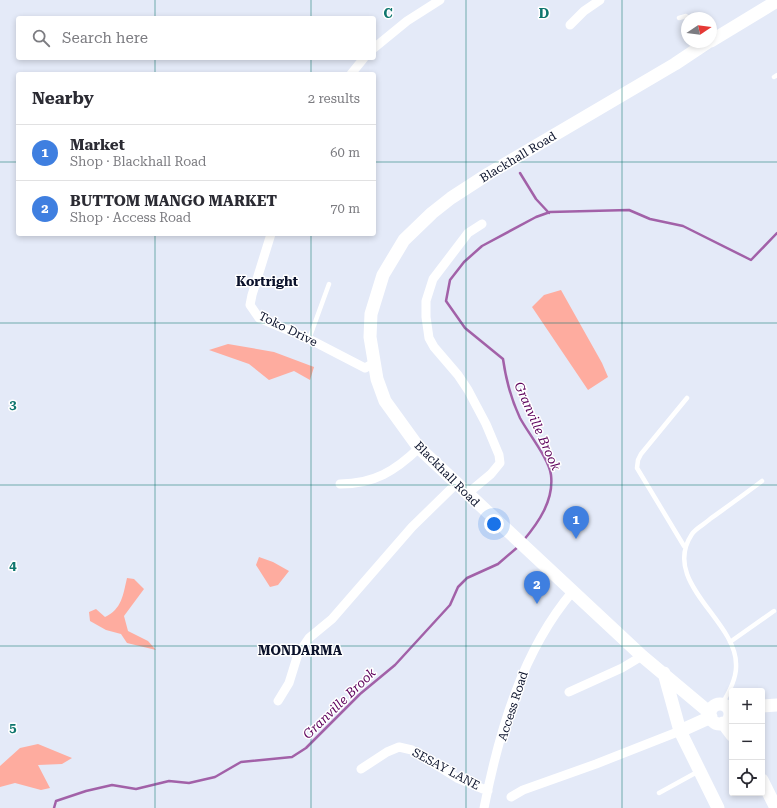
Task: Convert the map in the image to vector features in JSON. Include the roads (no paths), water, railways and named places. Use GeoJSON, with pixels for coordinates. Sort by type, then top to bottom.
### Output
{"type":"FeatureCollection","features":[{"type":"Feature","properties":{"kind":"main road","name":"Blackhall Road"},"geometry":{"type":"LineString","coordinates":[[717,36],[771,2]]}},
{"type":"Feature","properties":{"kind":"main road","name":"Blackhall Road"},"geometry":{"type":"LineString","coordinates":[[699,48],[675,64],[482,178],[451,198],[423,221],[404,240],[392,257],[380,281],[371,314],[370,337],[374,363],[385,401],[419,448],[642,656],[664,673],[710,715]]}},
{"type":"Feature","properties":{"kind":"main road"},"geometry":{"type":"LineString","coordinates":[[664,673],[680,731],[718,808]]}},
{"type":"Feature","properties":{"kind":"main road"},"geometry":{"type":"LineString","coordinates":[[765,706],[777,705]]}},
{"type":"Feature","properties":{"kind":"main road"},"geometry":{"type":"LineString","coordinates":[[680,731],[710,715],[714,706],[728,708],[729,718],[723,723]]}},
{"type":"Feature","properties":{"kind":"main road"},"geometry":{"type":"LineString","coordinates":[[710,715],[715,722],[723,723],[729,731]]}},
{"type":"Feature","properties":{"kind":"main road"},"geometry":{"type":"LineString","coordinates":[[765,786],[776,808]]}},
{"type":"Feature","properties":{"kind":"street"},"geometry":{"type":"LineString","coordinates":[[376,46],[407,21],[440,0]]}},
{"type":"Feature","properties":{"kind":"street"},"geometry":{"type":"LineString","coordinates":[[570,25],[584,11],[600,0]]}},
{"type":"Feature","properties":{"kind":"street"},"geometry":{"type":"LineString","coordinates":[[353,72],[362,60]]}},
{"type":"Feature","properties":{"kind":"street"},"geometry":{"type":"LineString","coordinates":[[467,494],[496,468],[500,463],[499,455],[486,424],[468,390],[429,338],[426,301],[433,278],[468,233],[482,224]]}},
{"type":"Feature","properties":{"kind":"street","name":"Toko Drive"},"geometry":{"type":"LineString","coordinates":[[270,236],[250,305],[259,318],[309,339],[365,368],[374,363]]}},
{"type":"Feature","properties":{"kind":"street"},"geometry":{"type":"LineString","coordinates":[[340,484],[364,482],[388,472],[400,466],[419,448]]}},
{"type":"Feature","properties":{"kind":"street"},"geometry":{"type":"LineString","coordinates":[[278,701],[289,683],[298,654],[309,638],[332,618],[412,527],[456,484]]}},
{"type":"Feature","properties":{"kind":"street","name":"Access Road"},"geometry":{"type":"LineString","coordinates":[[484,808],[517,687],[524,668],[554,616],[572,591]]}},
{"type":"Feature","properties":{"kind":"street"},"geometry":{"type":"LineString","coordinates":[[569,692],[622,668],[642,656]]}},
{"type":"Feature","properties":{"kind":"street"},"geometry":{"type":"LineString","coordinates":[[512,797],[523,790],[680,731]]}},
{"type":"Feature","properties":{"kind":"street","name":"SESAY LANE"},"geometry":{"type":"LineString","coordinates":[[361,769],[387,752],[399,747],[412,750],[457,778],[488,791]]}},
{"type":"Feature","properties":{"kind":"lane"},"geometry":{"type":"LineString","coordinates":[[309,339],[329,284]]}},
{"type":"Feature","properties":{"kind":"lane"},"geometry":{"type":"LineString","coordinates":[[684,546],[637,468],[638,460],[641,454],[687,398]]}},
{"type":"Feature","properties":{"kind":"lane"},"geometry":{"type":"LineString","coordinates":[[728,708],[736,664],[734,649],[688,578],[683,562],[684,546],[693,532],[762,481]]}},
{"type":"Feature","properties":{"kind":"lane"},"geometry":{"type":"LineString","coordinates":[[730,642],[774,611]]}},
{"type":"Feature","properties":{"kind":"lane"},"geometry":{"type":"LineString","coordinates":[[659,793],[699,771]]}},
{"type":"Feature","properties":{"kind":"waterway"},"geometry":{"type":"LineString","coordinates":[[520,173],[536,199],[549,213]]}},
{"type":"Feature","properties":{"kind":"waterway","name":"Granville Brook"},"geometry":{"type":"LineString","coordinates":[[523,541],[535,526],[548,502],[551,475],[546,461],[520,418],[514,404],[509,389],[503,359],[465,328],[446,301],[450,280],[464,262],[482,246],[536,217],[550,212],[629,210],[650,219],[683,226],[751,260],[777,233]]}},
{"type":"Feature","properties":{"kind":"waterway","name":"Granville Brook"},"geometry":{"type":"LineString","coordinates":[[54,808],[56,801],[86,791],[112,785],[136,789],[169,781],[189,783],[215,777],[241,762],[292,757],[306,748],[360,694],[395,665],[450,605],[458,587],[467,578],[498,564],[519,546]]}},
{"type":"Feature","properties":{"kind":"place","name":"Market"},"geometry":{"type":"Point","coordinates":[576,539]}},
{"type":"Feature","properties":{"kind":"place","name":"BUTTOM MANGO MARKET"},"geometry":{"type":"Point","coordinates":[537,604]}},
{"type":"Feature","properties":{"kind":"district","name":"Kortright"},"geometry":{"type":"Point","coordinates":[267,281]}},
{"type":"Feature","properties":{"kind":"district","name":"MONDARMA"},"geometry":{"type":"Point","coordinates":[300,650]}}]}
